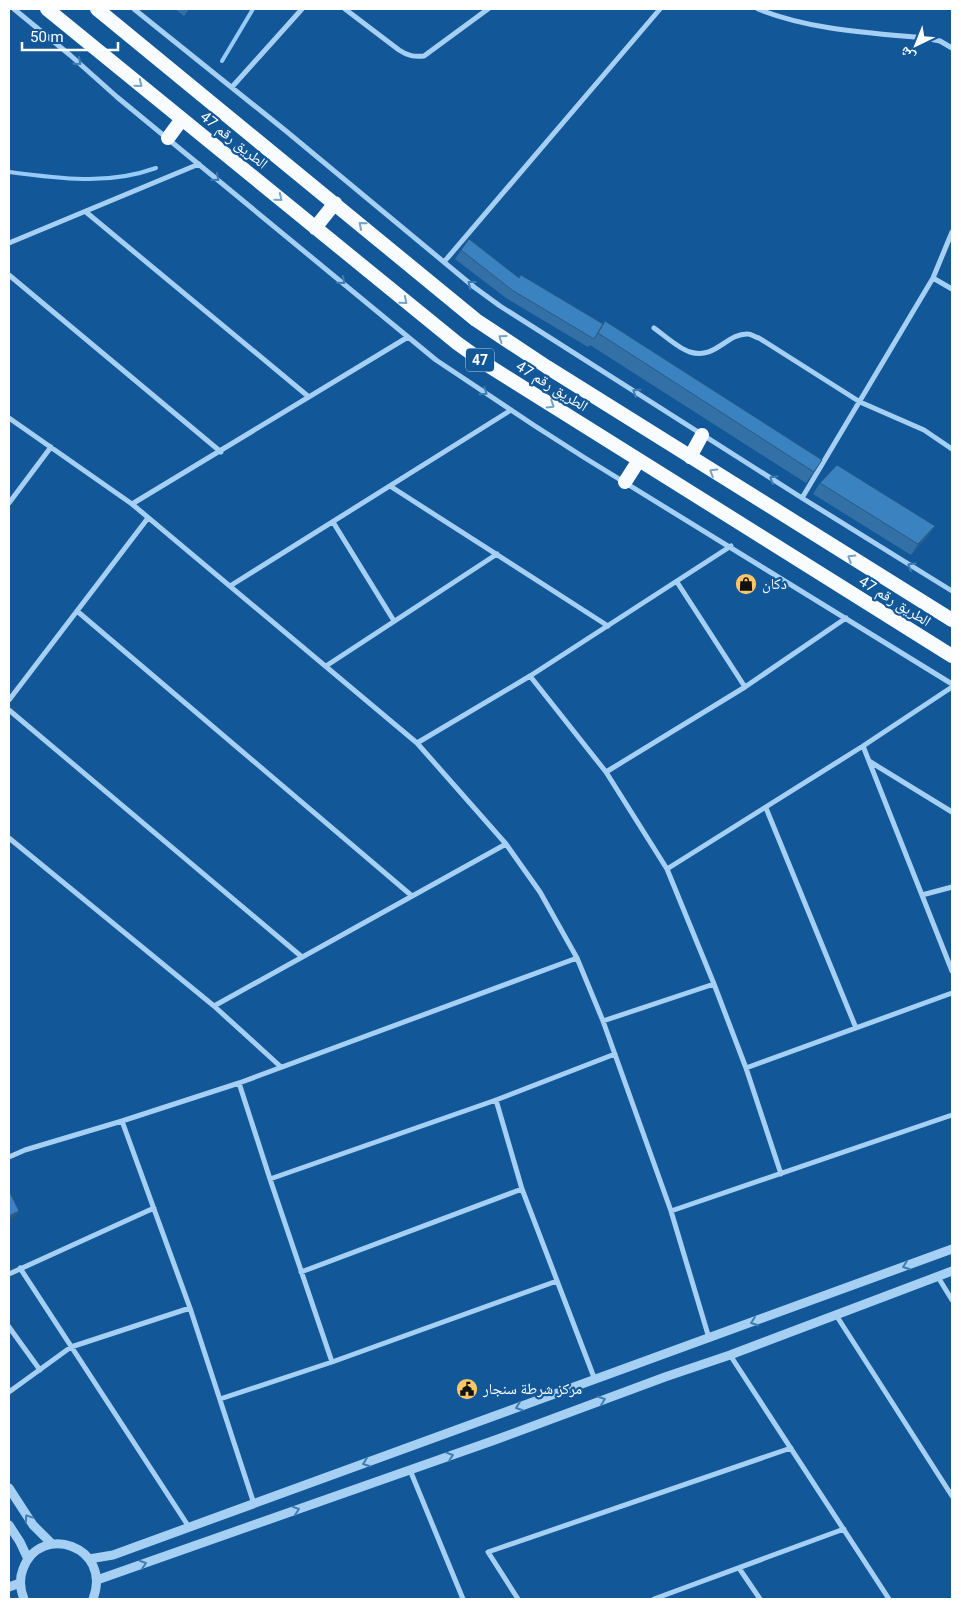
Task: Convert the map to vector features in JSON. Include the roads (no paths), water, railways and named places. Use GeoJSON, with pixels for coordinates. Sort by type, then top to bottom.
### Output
{"type":"FeatureCollection","features":[{"type":"Feature","properties":{"kind":"highway","name":"الطريق رقم 47"},"geometry":{"type":"LineString","coordinates":[[47,9],[456,343],[489,366],[952,656]]}},
{"type":"Feature","properties":{"kind":"highway","name":"الطريق رقم 47"},"geometry":{"type":"LineString","coordinates":[[97,9],[476,320],[504,340],[952,620]]}},
{"type":"Feature","properties":{"kind":"highway"},"geometry":{"type":"LineString","coordinates":[[168,138],[182,119]]}},
{"type":"Feature","properties":{"kind":"highway"},"geometry":{"type":"LineString","coordinates":[[315,228],[335,203]]}},
{"type":"Feature","properties":{"kind":"highway"},"geometry":{"type":"LineString","coordinates":[[690,457],[702,435]]}},
{"type":"Feature","properties":{"kind":"highway"},"geometry":{"type":"LineString","coordinates":[[625,482],[639,460]]}},
{"type":"Feature","properties":{"kind":"street"},"geometry":{"type":"LineString","coordinates":[[14,9],[436,360],[625,482],[952,685],[863,746],[667,869]]}},
{"type":"Feature","properties":{"kind":"street"},"geometry":{"type":"LineString","coordinates":[[134,9],[500,306],[952,591]]}},
{"type":"Feature","properties":{"kind":"street"},"geometry":{"type":"LineString","coordinates":[[232,88],[302,9]]}},
{"type":"Feature","properties":{"kind":"street"},"geometry":{"type":"LineString","coordinates":[[345,9],[399,50],[414,57],[424,56],[488,9]]}},
{"type":"Feature","properties":{"kind":"street"},"geometry":{"type":"LineString","coordinates":[[444,262],[660,9]]}},
{"type":"Feature","properties":{"kind":"street"},"geometry":{"type":"LineString","coordinates":[[758,9],[827,27],[926,38],[940,41],[952,48]]}},
{"type":"Feature","properties":{"kind":"street"},"geometry":{"type":"LineString","coordinates":[[9,243],[199,164]]}},
{"type":"Feature","properties":{"kind":"street"},"geometry":{"type":"LineString","coordinates":[[86,212],[309,397]]}},
{"type":"Feature","properties":{"kind":"street"},"geometry":{"type":"LineString","coordinates":[[802,498],[933,278],[952,232]]}},
{"type":"Feature","properties":{"kind":"street"},"geometry":{"type":"LineString","coordinates":[[9,274],[221,452]]}},
{"type":"Feature","properties":{"kind":"street"},"geometry":{"type":"LineString","coordinates":[[933,278],[952,289]]}},
{"type":"Feature","properties":{"kind":"street"},"geometry":{"type":"LineString","coordinates":[[654,328],[688,352],[701,354],[714,351],[734,338],[747,334],[759,338],[860,402],[924,430],[952,449]]}},
{"type":"Feature","properties":{"kind":"street"},"geometry":{"type":"LineString","coordinates":[[132,504],[221,452],[408,337]]}},
{"type":"Feature","properties":{"kind":"street"},"geometry":{"type":"LineString","coordinates":[[230,586],[511,410]]}},
{"type":"Feature","properties":{"kind":"street"},"geometry":{"type":"LineString","coordinates":[[9,418],[132,504],[416,743],[506,844],[540,892],[577,958],[603,1021],[671,1211],[709,1338]]}},
{"type":"Feature","properties":{"kind":"street"},"geometry":{"type":"LineString","coordinates":[[9,503],[51,447]]}},
{"type":"Feature","properties":{"kind":"street"},"geometry":{"type":"LineString","coordinates":[[390,486],[608,626]]}},
{"type":"Feature","properties":{"kind":"street"},"geometry":{"type":"LineString","coordinates":[[9,700],[148,518]]}},
{"type":"Feature","properties":{"kind":"street"},"geometry":{"type":"LineString","coordinates":[[333,522],[394,621]]}},
{"type":"Feature","properties":{"kind":"street"},"geometry":{"type":"LineString","coordinates":[[416,743],[530,676],[730,546]]}},
{"type":"Feature","properties":{"kind":"street"},"geometry":{"type":"LineString","coordinates":[[326,666],[496,554]]}},
{"type":"Feature","properties":{"kind":"street"},"geometry":{"type":"LineString","coordinates":[[677,582],[745,687]]}},
{"type":"Feature","properties":{"kind":"street"},"geometry":{"type":"LineString","coordinates":[[77,611],[412,896]]}},
{"type":"Feature","properties":{"kind":"street"},"geometry":{"type":"LineString","coordinates":[[606,772],[745,687],[846,618]]}},
{"type":"Feature","properties":{"kind":"street"},"geometry":{"type":"LineString","coordinates":[[530,676],[606,772],[667,869],[746,1068],[781,1174]]}},
{"type":"Feature","properties":{"kind":"street"},"geometry":{"type":"LineString","coordinates":[[9,710],[302,957]]}},
{"type":"Feature","properties":{"kind":"street"},"geometry":{"type":"LineString","coordinates":[[863,746],[952,971]]}},
{"type":"Feature","properties":{"kind":"street"},"geometry":{"type":"LineString","coordinates":[[869,761],[952,812]]}},
{"type":"Feature","properties":{"kind":"street"},"geometry":{"type":"LineString","coordinates":[[766,808],[856,1028]]}},
{"type":"Feature","properties":{"kind":"street"},"geometry":{"type":"LineString","coordinates":[[9,840],[214,1006],[281,1067]]}},
{"type":"Feature","properties":{"kind":"street"},"geometry":{"type":"LineString","coordinates":[[214,1006],[506,844]]}},
{"type":"Feature","properties":{"kind":"street"},"geometry":{"type":"LineString","coordinates":[[922,894],[952,887]]}},
{"type":"Feature","properties":{"kind":"street"},"geometry":{"type":"LineString","coordinates":[[9,1157],[25,1150],[122,1121],[239,1082],[577,958]]}},
{"type":"Feature","properties":{"kind":"street"},"geometry":{"type":"LineString","coordinates":[[603,1021],[714,984]]}},
{"type":"Feature","properties":{"kind":"street"},"geometry":{"type":"LineString","coordinates":[[746,1068],[952,993]]}},
{"type":"Feature","properties":{"kind":"street"},"geometry":{"type":"LineString","coordinates":[[270,1179],[496,1100],[615,1054]]}},
{"type":"Feature","properties":{"kind":"street"},"geometry":{"type":"LineString","coordinates":[[239,1082],[332,1362]]}},
{"type":"Feature","properties":{"kind":"street"},"geometry":{"type":"LineString","coordinates":[[496,1100],[522,1189],[595,1380]]}},
{"type":"Feature","properties":{"kind":"street"},"geometry":{"type":"LineString","coordinates":[[671,1211],[952,1115]]}},
{"type":"Feature","properties":{"kind":"street"},"geometry":{"type":"LineString","coordinates":[[122,1121],[190,1308],[254,1504]]}},
{"type":"Feature","properties":{"kind":"street"},"geometry":{"type":"LineString","coordinates":[[301,1272],[522,1189]]}},
{"type":"Feature","properties":{"kind":"street"},"geometry":{"type":"LineString","coordinates":[[9,1274],[154,1208]]}},
{"type":"Feature","properties":{"kind":"street"},"geometry":{"type":"LineString","coordinates":[[89,1559],[113,1556],[952,1249]]}},
{"type":"Feature","properties":{"kind":"street"},"geometry":{"type":"LineString","coordinates":[[20,1268],[189,1527]]}},
{"type":"Feature","properties":{"kind":"street"},"geometry":{"type":"LineString","coordinates":[[97,1580],[730,1355],[952,1271]]}},
{"type":"Feature","properties":{"kind":"street"},"geometry":{"type":"LineString","coordinates":[[938,1277],[952,1300]]}},
{"type":"Feature","properties":{"kind":"street"},"geometry":{"type":"LineString","coordinates":[[220,1399],[332,1362],[557,1281]]}},
{"type":"Feature","properties":{"kind":"street"},"geometry":{"type":"LineString","coordinates":[[9,1392],[72,1347],[190,1308]]}},
{"type":"Feature","properties":{"kind":"street"},"geometry":{"type":"LineString","coordinates":[[836,1315],[952,1496]]}},
{"type":"Feature","properties":{"kind":"street"},"geometry":{"type":"LineString","coordinates":[[9,1327],[40,1370]]}},
{"type":"Feature","properties":{"kind":"street"},"geometry":{"type":"LineString","coordinates":[[730,1355],[889,1599]]}},
{"type":"Feature","properties":{"kind":"street"},"geometry":{"type":"LineString","coordinates":[[518,1599],[488,1552],[791,1448]]}},
{"type":"Feature","properties":{"kind":"street"},"geometry":{"type":"LineString","coordinates":[[410,1470],[463,1599]]}},
{"type":"Feature","properties":{"kind":"street"},"geometry":{"type":"LineString","coordinates":[[9,1488],[33,1525],[52,1544]]}},
{"type":"Feature","properties":{"kind":"street"},"geometry":{"type":"LineString","coordinates":[[9,1525],[28,1559]]}},
{"type":"Feature","properties":{"kind":"street"},"geometry":{"type":"LineString","coordinates":[[654,1599],[844,1529]]}},
{"type":"Feature","properties":{"kind":"street"},"geometry":{"type":"LineString","coordinates":[[24,1599],[20,1583],[21,1574],[28,1559],[34,1552],[43,1547],[52,1544],[62,1544],[82,1552],[95,1569],[97,1580],[93,1599]]}},
{"type":"Feature","properties":{"kind":"street"},"geometry":{"type":"LineString","coordinates":[[739,1568],[760,1599]]}},
{"type":"Feature","properties":{"kind":"street"},"geometry":{"type":"LineString","coordinates":[[9,1587],[20,1583]]}},
{"type":"Feature","properties":{"kind":"waterway"},"geometry":{"type":"LineString","coordinates":[[222,61],[253,9]]}},
{"type":"Feature","properties":{"kind":"waterway"},"geometry":{"type":"LineString","coordinates":[[9,172],[65,178],[101,179],[137,174],[156,168]]}},
{"type":"Feature","properties":{"kind":"place","name":"دكان"},"geometry":{"type":"Point","coordinates":[746,584]}},
{"type":"Feature","properties":{"kind":"place","name":"مركز شرطة سنجار"},"geometry":{"type":"Point","coordinates":[467,1389]}}]}
